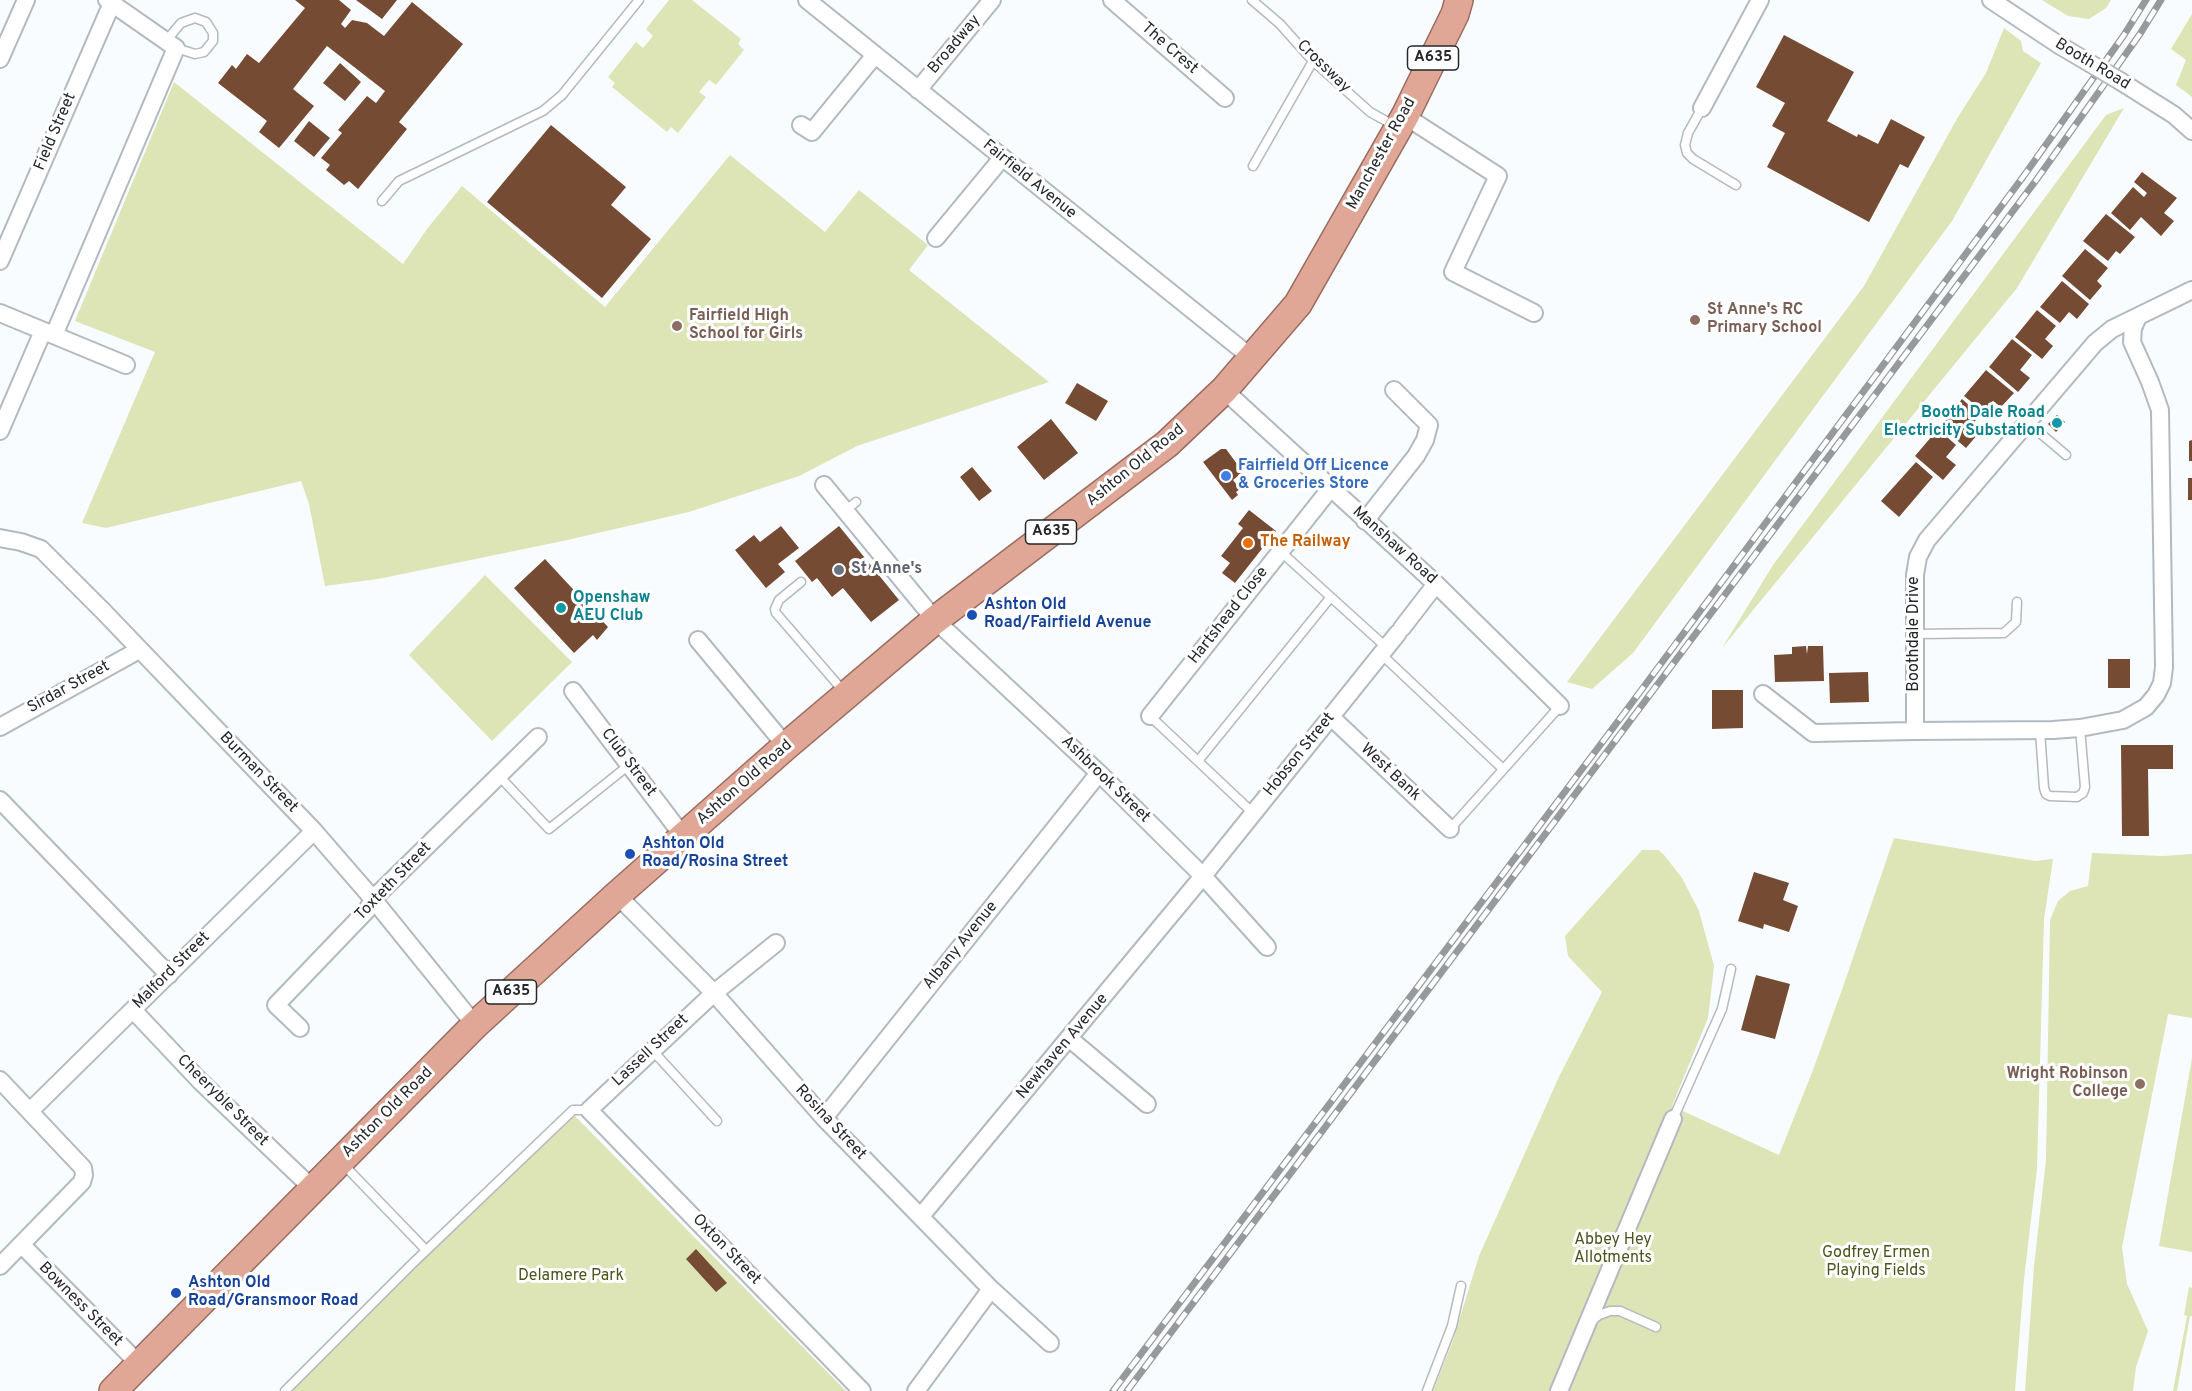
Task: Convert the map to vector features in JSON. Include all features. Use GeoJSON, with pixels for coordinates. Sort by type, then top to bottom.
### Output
{"type":"FeatureCollection","features":[{"type":"Feature","properties":{"kind":"highway","name":"Manchester Road"},"geometry":{"type":"LineString","coordinates":[[1298,304],[1401,122],[1455,14],[1459,0]]}},
{"type":"Feature","properties":{"kind":"highway","name":"Ashton Old Road"},"geometry":{"type":"LineString","coordinates":[[126,1381],[475,1025],[683,836],[935,620],[1167,444],[1224,390],[1298,304]]}},
{"type":"Feature","properties":{"kind":"street"},"geometry":{"type":"LineString","coordinates":[[0,59],[26,0]]}},
{"type":"Feature","properties":{"kind":"street","name":"Fairfield Avenue"},"geometry":{"type":"LineString","coordinates":[[807,0],[1252,358]]}},
{"type":"Feature","properties":{"kind":"street","name":"Broadway"},"geometry":{"type":"LineString","coordinates":[[918,90],[992,0]]}},
{"type":"Feature","properties":{"kind":"street","name":"The Crest"},"geometry":{"type":"LineString","coordinates":[[1112,0],[1225,98]]}},
{"type":"Feature","properties":{"kind":"street"},"geometry":{"type":"LineString","coordinates":[[1702,108],[1760,0]]}},
{"type":"Feature","properties":{"kind":"street","name":"Booth Road"},"geometry":{"type":"LineString","coordinates":[[1991,0],[2059,45],[2174,115],[2192,131]]}},
{"type":"Feature","properties":{"kind":"street"},"geometry":{"type":"LineString","coordinates":[[0,431],[49,333],[171,44],[109,2]]}},
{"type":"Feature","properties":{"kind":"street","name":"Field Street"},"geometry":{"type":"LineString","coordinates":[[0,261],[109,2]]}},
{"type":"Feature","properties":{"kind":"street"},"geometry":{"type":"LineString","coordinates":[[801,125],[812,132],[875,55]]}},
{"type":"Feature","properties":{"kind":"street"},"geometry":{"type":"LineString","coordinates":[[1401,122],[1498,176],[1453,272],[1534,313]]}},
{"type":"Feature","properties":{"kind":"street"},"geometry":{"type":"LineString","coordinates":[[936,238],[1002,158]]}},
{"type":"Feature","properties":{"kind":"street","name":"Boothdale Drive"},"geometry":{"type":"LineString","coordinates":[[1915,731],[1915,574],[1918,557],[1927,540],[2095,343],[2112,329],[2192,290]]}},
{"type":"Feature","properties":{"kind":"street"},"geometry":{"type":"LineString","coordinates":[[0,313],[126,365]]}},
{"type":"Feature","properties":{"kind":"street"},"geometry":{"type":"LineString","coordinates":[[1763,694],[1813,733],[2040,731],[2080,728],[2123,720],[2146,707],[2162,683],[2164,667],[2160,410],[2132,342],[2133,328],[2138,317]]}},
{"type":"Feature","properties":{"kind":"street","name":"Manshaw Road"},"geometry":{"type":"LineString","coordinates":[[1224,390],[1436,584],[1560,706]]}},
{"type":"Feature","properties":{"kind":"street"},"geometry":{"type":"LineString","coordinates":[[1365,521],[1416,456],[1425,440],[1429,425],[1394,390]]}},
{"type":"Feature","properties":{"kind":"street","name":"Ashbrook Street"},"geometry":{"type":"LineString","coordinates":[[824,485],[851,507],[935,620],[1099,773],[1203,876],[1267,947]]}},
{"type":"Feature","properties":{"kind":"street","name":"Hartshead Close"},"geometry":{"type":"LineString","coordinates":[[1150,716],[1330,489]]}},
{"type":"Feature","properties":{"kind":"street","name":"Burman Street"},"geometry":{"type":"LineString","coordinates":[[0,538],[41,549],[314,831],[373,899],[475,1025]]}},
{"type":"Feature","properties":{"kind":"street","name":"Hobson Street"},"geometry":{"type":"LineString","coordinates":[[1203,876],[1436,584]]}},
{"type":"Feature","properties":{"kind":"street"},"geometry":{"type":"LineString","coordinates":[[698,640],[786,746]]}},
{"type":"Feature","properties":{"kind":"street","name":"Sirdar Street"},"geometry":{"type":"LineString","coordinates":[[0,727],[139,650]]}},
{"type":"Feature","properties":{"kind":"street","name":"Club Street"},"geometry":{"type":"LineString","coordinates":[[573,691],[683,836]]}},
{"type":"Feature","properties":{"kind":"street","name":"West Bank"},"geometry":{"type":"LineString","coordinates":[[1330,717],[1450,829]]}},
{"type":"Feature","properties":{"kind":"street","name":"Toxteth Street"},"geometry":{"type":"LineString","coordinates":[[300,1028],[276,1005],[367,910],[373,899],[538,737]]}},
{"type":"Feature","properties":{"kind":"street","name":"Albany Avenue"},"geometry":{"type":"LineString","coordinates":[[824,1118],[1099,773]]}},
{"type":"Feature","properties":{"kind":"street"},"geometry":{"type":"LineString","coordinates":[[0,800],[169,975]]}},
{"type":"Feature","properties":{"kind":"street","name":"Malford Street"},"geometry":{"type":"LineString","coordinates":[[30,1111],[314,831]]}},
{"type":"Feature","properties":{"kind":"street","name":"Newhaven Avenue"},"geometry":{"type":"LineString","coordinates":[[921,1216],[1203,876]]}},
{"type":"Feature","properties":{"kind":"street","name":"Rosina Street"},"geometry":{"type":"LineString","coordinates":[[617,895],[714,993],[824,1118],[991,1288],[1050,1343]]}},
{"type":"Feature","properties":{"kind":"street","name":"Lassell Street"},"geometry":{"type":"LineString","coordinates":[[589,1110],[714,993],[776,943]]}},
{"type":"Feature","properties":{"kind":"street","name":"Cheeryble Street"},"geometry":{"type":"LineString","coordinates":[[133,1010],[200,1081],[312,1189]]}},
{"type":"Feature","properties":{"kind":"street"},"geometry":{"type":"LineString","coordinates":[[1070,1039],[1147,1104]]}},
{"type":"Feature","properties":{"kind":"street"},"geometry":{"type":"LineString","coordinates":[[0,1080],[83,1168],[84,1175],[82,1182],[0,1266]]}},
{"type":"Feature","properties":{"kind":"street","name":"Oxton Street"},"geometry":{"type":"LineString","coordinates":[[589,1110],[862,1391]]}},
{"type":"Feature","properties":{"kind":"street"},"geometry":{"type":"LineString","coordinates":[[1559,1391],[1673,1119]]}},
{"type":"Feature","properties":{"kind":"street","name":"Bowness Street"},"geometry":{"type":"LineString","coordinates":[[22,1245],[126,1381]]}},
{"type":"Feature","properties":{"kind":"street"},"geometry":{"type":"LineString","coordinates":[[916,1391],[991,1288]]}},
{"type":"Feature","properties":{"kind":"lane"},"geometry":{"type":"LineString","coordinates":[[382,201],[399,181],[543,111],[562,95],[639,0]]}},
{"type":"Feature","properties":{"kind":"lane","name":"Crossway"},"geometry":{"type":"LineString","coordinates":[[1252,0],[1370,112],[1401,122]]}},
{"type":"Feature","properties":{"kind":"lane"},"geometry":{"type":"LineString","coordinates":[[195,18],[206,22],[213,33],[213,41],[204,51],[195,54],[171,44],[181,23],[195,18]]}},
{"type":"Feature","properties":{"kind":"lane"},"geometry":{"type":"LineString","coordinates":[[1252,166],[1313,60]]}},
{"type":"Feature","properties":{"kind":"lane"},"geometry":{"type":"LineString","coordinates":[[1702,108],[1688,133],[1685,145],[1687,153],[1736,185]]}},
{"type":"Feature","properties":{"kind":"lane"},"geometry":{"type":"LineString","coordinates":[[2027,422],[2066,455]]}},
{"type":"Feature","properties":{"kind":"lane"},"geometry":{"type":"LineString","coordinates":[[1280,551],[1503,769]]}},
{"type":"Feature","properties":{"kind":"lane"},"geometry":{"type":"LineString","coordinates":[[801,582],[779,600],[776,614],[847,695]]}},
{"type":"Feature","properties":{"kind":"lane"},"geometry":{"type":"LineString","coordinates":[[1198,761],[1330,598]]}},
{"type":"Feature","properties":{"kind":"lane"},"geometry":{"type":"LineString","coordinates":[[1915,634],[2004,633],[2016,622],[2017,602]]}},
{"type":"Feature","properties":{"kind":"lane"},"geometry":{"type":"LineString","coordinates":[[1450,829],[1560,706]]}},
{"type":"Feature","properties":{"kind":"lane"},"geometry":{"type":"LineString","coordinates":[[1150,716],[1253,813]]}},
{"type":"Feature","properties":{"kind":"lane"},"geometry":{"type":"LineString","coordinates":[[2040,731],[2046,794],[2077,797],[2084,793],[2085,787],[2080,728]]}},
{"type":"Feature","properties":{"kind":"lane"},"geometry":{"type":"LineString","coordinates":[[499,776],[549,829],[629,765]]}},
{"type":"Feature","properties":{"kind":"lane"},"geometry":{"type":"LineString","coordinates":[[1673,1119],[1722,1009],[1731,969]]}},
{"type":"Feature","properties":{"kind":"lane"},"geometry":{"type":"LineString","coordinates":[[652,1050],[717,1121]]}},
{"type":"Feature","properties":{"kind":"lane"},"geometry":{"type":"LineString","coordinates":[[285,1391],[426,1250],[573,1110],[589,1110]]}},
{"type":"Feature","properties":{"kind":"lane"},"geometry":{"type":"LineString","coordinates":[[340,1161],[426,1250]]}},
{"type":"Feature","properties":{"kind":"lane"},"geometry":{"type":"LineString","coordinates":[[1427,1391],[1452,1326],[1461,1286]]}},
{"type":"Feature","properties":{"kind":"lane"},"geometry":{"type":"LineString","coordinates":[[1587,1325],[1599,1315],[1610,1311],[1620,1311],[1656,1327]]}},
{"type":"Feature","properties":{"kind":"green space"},"geometry":{"type":"Polygon","coordinates":[[[669,0],[692,0],[741,39],[738,44],[744,50],[716,85],[709,80],[699,92],[706,97],[678,133],[671,127],[667,132],[612,87],[615,83],[608,77],[636,42],[643,48],[653,36],[646,29],[669,0]]]}},
{"type":"Feature","properties":{"kind":"green space"},"geometry":{"type":"Polygon","coordinates":[[[2042,0],[2111,0],[2106,8],[2089,19],[2068,16],[2042,0]]]}},
{"type":"Feature","properties":{"kind":"green space"},"geometry":{"type":"Polygon","coordinates":[[[2192,14],[2192,97],[2176,85],[2186,60],[2171,49],[2192,14]]]}},
{"type":"Feature","properties":{"kind":"green space"},"geometry":{"type":"Polygon","coordinates":[[[2004,28],[2021,41],[2023,51],[2041,63],[1952,221],[1633,653],[1592,689],[1567,682],[1864,286],[1958,117],[1986,73],[2004,28]]]}},
{"type":"Feature","properties":{"kind":"green space"},"geometry":{"type":"Polygon","coordinates":[[[174,82],[403,264],[427,229],[462,186],[605,307],[730,155],[825,232],[859,190],[928,245],[909,270],[1049,382],[857,446],[799,476],[689,512],[563,541],[378,579],[325,586],[309,504],[301,481],[106,528],[82,523],[155,352],[75,321],[174,82]]]}},
{"type":"Feature","properties":{"kind":"green space"},"geometry":{"type":"Polygon","coordinates":[[[2124,108],[2017,288],[1722,648],[1773,565],[2106,115],[2124,108]]]}},
{"type":"Feature","properties":{"kind":"green space"},"geometry":{"type":"Polygon","coordinates":[[[485,575],[572,662],[492,741],[409,655],[485,575]]]}},
{"type":"Feature","properties":{"kind":"green space"},"geometry":{"type":"Polygon","coordinates":[[[1894,838],[2035,861],[2053,859],[2044,919],[2037,1169],[2024,1279],[2015,1391],[1433,1391],[1452,1343],[1479,1256],[1558,1079],[1602,992],[1568,956],[1565,936],[1642,850],[1658,850],[1664,855],[1682,878],[1699,911],[1714,966],[1708,1018],[1672,1106],[1779,1155],[1813,1070],[1894,838]]]}},
{"type":"Feature","properties":{"kind":"green space"},"geometry":{"type":"Polygon","coordinates":[[[2092,853],[2163,856],[2192,854],[2192,1018],[2168,1014],[2122,1247],[2127,1284],[2148,1331],[2136,1367],[2133,1391],[2025,1391],[2034,1266],[2046,1160],[2050,920],[2058,901],[2070,891],[2088,886],[2092,853]]]}},
{"type":"Feature","properties":{"kind":"green space"},"geometry":{"type":"Polygon","coordinates":[[[2192,1058],[2192,1252],[2159,1246],[2192,1058]]]}},
{"type":"Feature","properties":{"kind":"green space","name":"Delamere Park"},"geometry":{"type":"Polygon","coordinates":[[[573,1114],[846,1391],[292,1391],[417,1266],[573,1114]]]}},
{"type":"Feature","properties":{"kind":"green space"},"geometry":{"type":"Polygon","coordinates":[[[2189,1287],[2192,1288],[2192,1316],[2190,1316],[2177,1391],[2173,1391],[2187,1316],[2184,1315],[2189,1287]]]}},
{"type":"Feature","properties":{"kind":"building"},"geometry":{"type":"Polygon","coordinates":[[[295,0],[339,0],[351,10],[341,24],[345,28],[352,20],[367,23],[384,36],[412,2],[463,44],[399,122],[407,129],[358,189],[349,181],[344,185],[326,170],[330,165],[321,158],[342,133],[338,130],[367,96],[376,103],[385,91],[327,46],[293,89],[314,106],[279,148],[259,132],[267,121],[218,83],[232,65],[236,69],[247,54],[259,63],[305,8],[295,0]]]}},
{"type":"Feature","properties":{"kind":"building"},"geometry":{"type":"Polygon","coordinates":[[[356,0],[397,0],[382,19],[356,0]]]}},
{"type":"Feature","properties":{"kind":"building"},"geometry":{"type":"Polygon","coordinates":[[[1784,35],[1854,72],[1827,121],[1857,137],[1858,134],[1878,144],[1891,119],[1925,137],[1908,168],[1900,164],[1869,222],[1767,167],[1785,133],[1772,126],[1785,103],[1756,87],[1784,35]]]}},
{"type":"Feature","properties":{"kind":"building"},"geometry":{"type":"Polygon","coordinates":[[[340,63],[361,82],[345,101],[323,83],[340,63]]]}},
{"type":"Feature","properties":{"kind":"building"},"geometry":{"type":"Polygon","coordinates":[[[309,121],[330,138],[314,157],[294,141],[309,121]]]}},
{"type":"Feature","properties":{"kind":"building"},"geometry":{"type":"Polygon","coordinates":[[[551,125],[626,187],[611,205],[651,239],[602,298],[487,202],[551,125]]]}},
{"type":"Feature","properties":{"kind":"building"},"geometry":{"type":"Polygon","coordinates":[[[2142,172],[2177,198],[2164,213],[2174,221],[2161,236],[2141,217],[2130,230],[2111,213],[2133,187],[2144,197],[2147,193],[2134,182],[2142,172]]]}},
{"type":"Feature","properties":{"kind":"building"},"geometry":{"type":"Polygon","coordinates":[[[2106,214],[2135,237],[2120,254],[2116,251],[2108,261],[2083,241],[2106,214]]]}},
{"type":"Feature","properties":{"kind":"building"},"geometry":{"type":"Polygon","coordinates":[[[2085,249],[2108,268],[2097,281],[2102,286],[2090,300],[2062,276],[2085,249]]]}},
{"type":"Feature","properties":{"kind":"building"},"geometry":{"type":"Polygon","coordinates":[[[2062,281],[2089,304],[2077,319],[2069,312],[2060,323],[2040,307],[2062,281]]]}},
{"type":"Feature","properties":{"kind":"building"},"geometry":{"type":"Polygon","coordinates":[[[2037,310],[2056,326],[2045,339],[2053,346],[2042,359],[2015,337],[2037,310]]]}},
{"type":"Feature","properties":{"kind":"building"},"geometry":{"type":"Polygon","coordinates":[[[2012,339],[2032,355],[2020,370],[2030,378],[2018,392],[1989,367],[2012,339]]]}},
{"type":"Feature","properties":{"kind":"building"},"geometry":{"type":"Polygon","coordinates":[[[1986,370],[2014,393],[2001,407],[1993,401],[1984,412],[1964,396],[1986,370]]]}},
{"type":"Feature","properties":{"kind":"building"},"geometry":{"type":"Polygon","coordinates":[[[1077,383],[1108,401],[1096,421],[1065,403],[1077,383]]]}},
{"type":"Feature","properties":{"kind":"building"},"geometry":{"type":"Polygon","coordinates":[[[1962,399],[1980,415],[1970,427],[1978,434],[1966,448],[1940,426],[1962,399]]]}},
{"type":"Feature","properties":{"kind":"building","name":"Booth Dale Road Electricity Substation"},"geometry":{"type":"Polygon","coordinates":[[[2057,415],[2065,422],[2056,432],[2048,424],[2057,415]]]}},
{"type":"Feature","properties":{"kind":"building"},"geometry":{"type":"Polygon","coordinates":[[[1051,419],[1078,453],[1044,480],[1017,447],[1051,419]]]}},
{"type":"Feature","properties":{"kind":"building"},"geometry":{"type":"Polygon","coordinates":[[[1938,429],[1956,445],[1946,457],[1956,465],[1943,480],[1915,456],[1938,429]]]}},
{"type":"Feature","properties":{"kind":"building"},"geometry":{"type":"Polygon","coordinates":[[[2192,440],[2192,461],[2189,461],[2189,441],[2192,440]]]}},
{"type":"Feature","properties":{"kind":"building","name":"Fairfield Off Licence & Groceries Store"},"geometry":{"type":"Polygon","coordinates":[[[1221,449],[1226,449],[1243,472],[1233,480],[1240,489],[1236,492],[1238,495],[1232,500],[1203,462],[1221,449]]]}},
{"type":"Feature","properties":{"kind":"building"},"geometry":{"type":"Polygon","coordinates":[[[1916,462],[1933,477],[1899,517],[1881,501],[1916,462]]]}},
{"type":"Feature","properties":{"kind":"building"},"geometry":{"type":"Polygon","coordinates":[[[972,467],[992,491],[979,501],[960,477],[972,467]]]}},
{"type":"Feature","properties":{"kind":"building"},"geometry":{"type":"Polygon","coordinates":[[[2188,478],[2192,478],[2192,500],[2188,500],[2188,478]]]}},
{"type":"Feature","properties":{"kind":"building","name":"The Railway"},"geometry":{"type":"Polygon","coordinates":[[[1249,510],[1276,531],[1235,583],[1222,573],[1230,563],[1221,556],[1243,528],[1238,524],[1249,510]]]}},
{"type":"Feature","properties":{"kind":"building"},"geometry":{"type":"Polygon","coordinates":[[[781,526],[799,548],[778,564],[785,572],[766,588],[735,550],[754,535],[760,542],[781,526]]]}},
{"type":"Feature","properties":{"kind":"building","name":"St Anne's"},"geometry":{"type":"Polygon","coordinates":[[[839,526],[899,600],[871,622],[843,588],[832,597],[817,578],[812,582],[795,561],[839,526]]]}},
{"type":"Feature","properties":{"kind":"building","name":"Openshaw AEU Club"},"geometry":{"type":"Polygon","coordinates":[[[545,559],[608,627],[597,640],[593,635],[574,653],[514,588],[545,559]]]}},
{"type":"Feature","properties":{"kind":"building"},"geometry":{"type":"Polygon","coordinates":[[[1806,646],[1807,654],[1808,646],[1823,646],[1824,681],[1775,682],[1774,655],[1792,654],[1792,647],[1806,646]]]}},
{"type":"Feature","properties":{"kind":"building"},"geometry":{"type":"Polygon","coordinates":[[[2108,659],[2130,659],[2130,688],[2108,688],[2108,659]]]}},
{"type":"Feature","properties":{"kind":"building"},"geometry":{"type":"Polygon","coordinates":[[[1868,672],[1869,702],[1830,703],[1829,673],[1868,672]]]}},
{"type":"Feature","properties":{"kind":"building"},"geometry":{"type":"Polygon","coordinates":[[[1712,690],[1743,690],[1743,728],[1712,729],[1712,690]]]}},
{"type":"Feature","properties":{"kind":"building"},"geometry":{"type":"Polygon","coordinates":[[[2121,745],[2173,745],[2173,769],[2148,769],[2149,836],[2122,836],[2121,745]]]}},
{"type":"Feature","properties":{"kind":"building"},"geometry":{"type":"Polygon","coordinates":[[[1754,872],[1789,883],[1783,900],[1798,906],[1789,932],[1764,924],[1763,929],[1738,921],[1754,872]]]}},
{"type":"Feature","properties":{"kind":"building"},"geometry":{"type":"Polygon","coordinates":[[[1756,975],[1790,984],[1775,1039],[1741,1030],[1756,975]]]}},
{"type":"Feature","properties":{"kind":"building"},"geometry":{"type":"Polygon","coordinates":[[[696,1249],[727,1283],[716,1292],[686,1259],[696,1249]]]}},
{"type":"Feature","properties":{"kind":"railway"},"geometry":{"type":"LineString","coordinates":[[1113,1391],[1625,712],[2023,177],[2124,35],[2146,0]]}},
{"type":"Feature","properties":{"kind":"railway"},"geometry":{"type":"LineString","coordinates":[[1127,1391],[2037,179],[2140,34],[2161,0]]}},
{"type":"Feature","properties":{"kind":"place","name":"St Anne's RC Primary School"},"geometry":{"type":"Point","coordinates":[1695,320]}},
{"type":"Feature","properties":{"kind":"place","name":"Fairfield High School for Girls"},"geometry":{"type":"Point","coordinates":[677,326]}},
{"type":"Feature","properties":{"kind":"place","name":"Booth Dale Road Electricity Substation"},"geometry":{"type":"Point","coordinates":[2057,423]}},
{"type":"Feature","properties":{"kind":"place","name":"Fairfield Off Licence & Groceries Store"},"geometry":{"type":"Point","coordinates":[1226,476]}},
{"type":"Feature","properties":{"kind":"place","name":"The Railway"},"geometry":{"type":"Point","coordinates":[1248,543]}},
{"type":"Feature","properties":{"kind":"place","name":"St Anne's"},"geometry":{"type":"Point","coordinates":[839,570]}},
{"type":"Feature","properties":{"kind":"place","name":"Openshaw AEU Club"},"geometry":{"type":"Point","coordinates":[561,608]}},
{"type":"Feature","properties":{"kind":"place","name":"Ashton Old Road/Fairfield Avenue"},"geometry":{"type":"Point","coordinates":[972,615]}},
{"type":"Feature","properties":{"kind":"place","name":"Ashton Old Road/Rosina Street"},"geometry":{"type":"Point","coordinates":[630,854]}},
{"type":"Feature","properties":{"kind":"place","name":"Wright Robinson College"},"geometry":{"type":"Point","coordinates":[2140,1084]}},
{"type":"Feature","properties":{"kind":"place","name":"Ashton Old Road/Gransmoor Road"},"geometry":{"type":"Point","coordinates":[176,1293]}},
{"type":"Feature","properties":{"kind":"park label","name":"Abbey Hey Allotments"},"geometry":{"type":"Point","coordinates":[1613,1250]}},
{"type":"Feature","properties":{"kind":"park label","name":"Godfrey Ermen Playing Fields"},"geometry":{"type":"Point","coordinates":[1876,1263]}}]}
